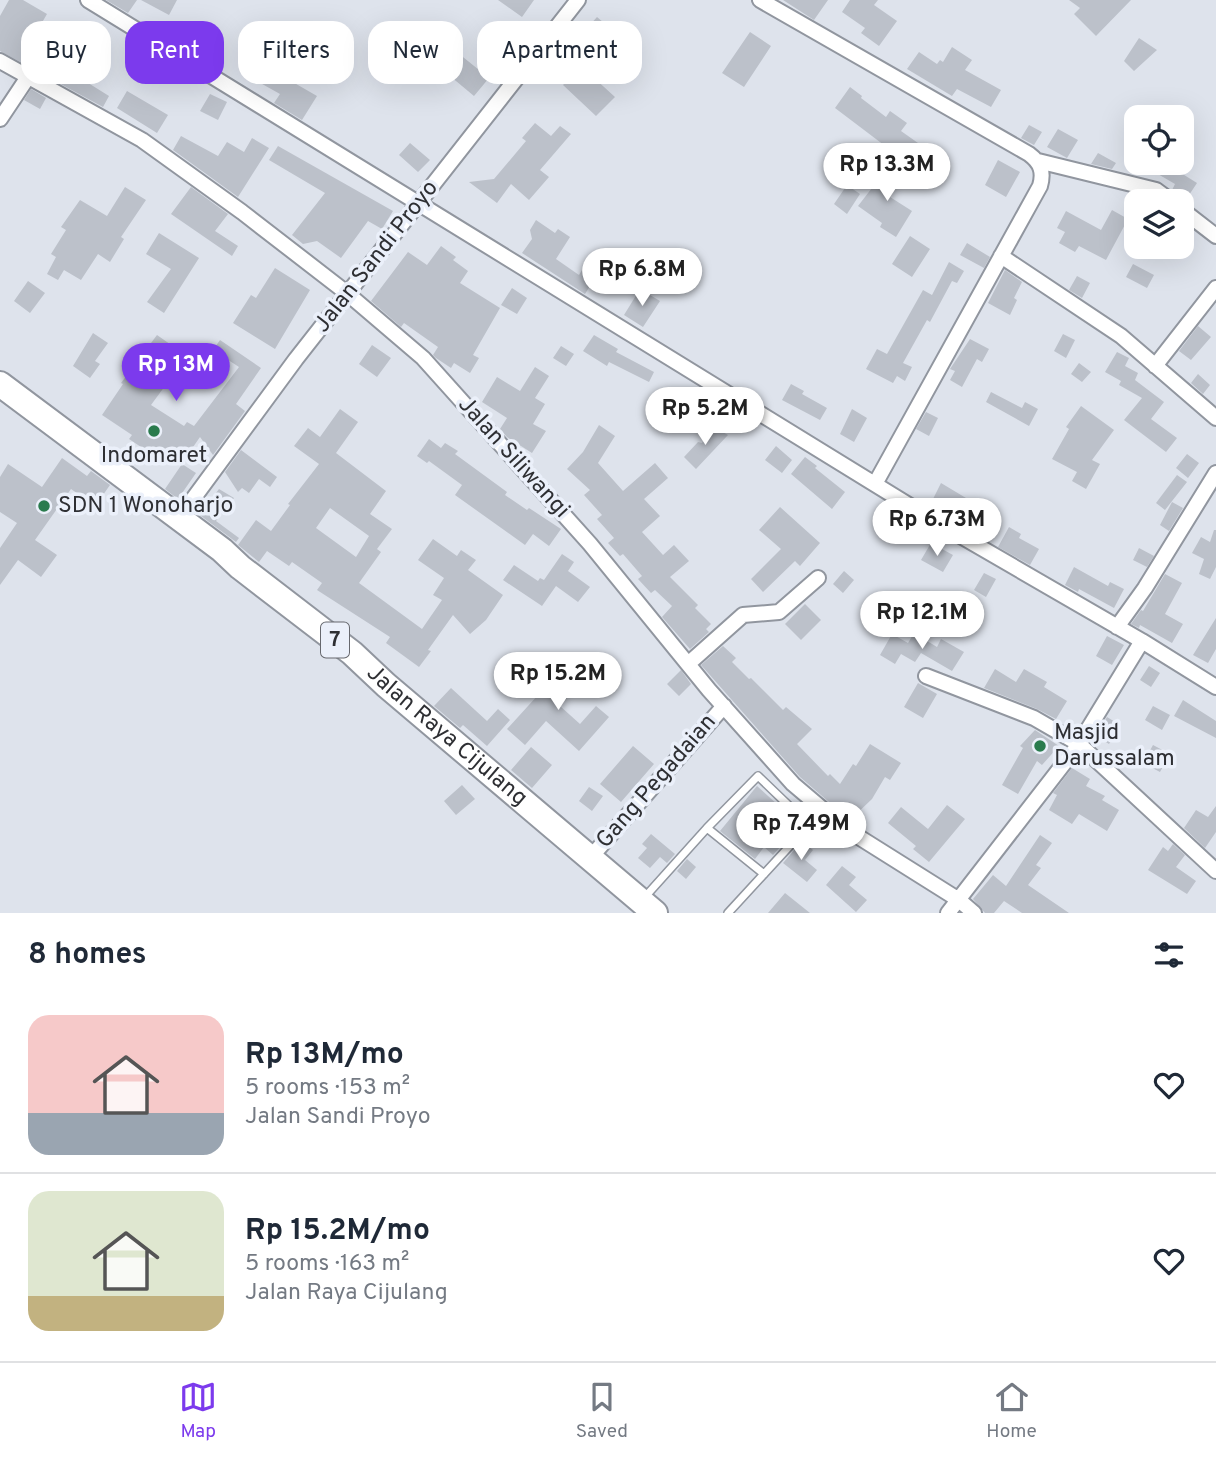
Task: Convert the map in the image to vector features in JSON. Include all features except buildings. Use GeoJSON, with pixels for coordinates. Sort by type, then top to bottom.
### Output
{"type":"FeatureCollection","features":[{"type":"Feature","properties":{"kind":"highway","name":"Jalan Raya Cijulang"},"geometry":{"type":"LineString","coordinates":[[0,384],[352,653],[386,685],[648,907]]}},
{"type":"Feature","properties":{"kind":"street"},"geometry":{"type":"LineString","coordinates":[[88,0],[875,484],[1216,687]]}},
{"type":"Feature","properties":{"kind":"street","name":"Jalan Sandi Proyo"},"geometry":{"type":"LineString","coordinates":[[178,518],[296,359],[578,0]]}},
{"type":"Feature","properties":{"kind":"street"},"geometry":{"type":"LineString","coordinates":[[760,0],[1038,161],[1152,189]]}},
{"type":"Feature","properties":{"kind":"street","name":"Jalan Siliwangi"},"geometry":{"type":"LineString","coordinates":[[0,61],[21,73]]}},
{"type":"Feature","properties":{"kind":"street"},"geometry":{"type":"LineString","coordinates":[[0,119],[23,84]]}},
{"type":"Feature","properties":{"kind":"street","name":"Jalan Siliwangi"},"geometry":{"type":"LineString","coordinates":[[41,84],[142,139],[348,294],[423,358],[590,544],[688,664],[793,784],[846,829],[959,900],[974,913]]}},
{"type":"Feature","properties":{"kind":"street"},"geometry":{"type":"LineString","coordinates":[[875,484],[1040,186],[1042,178],[1038,161]]}},
{"type":"Feature","properties":{"kind":"street"},"geometry":{"type":"LineString","coordinates":[[1194,219],[1216,236]]}},
{"type":"Feature","properties":{"kind":"street"},"geometry":{"type":"LineString","coordinates":[[1001,256],[1121,336],[1216,418]]}},
{"type":"Feature","properties":{"kind":"street"},"geometry":{"type":"LineString","coordinates":[[1156,366],[1216,288]]}},
{"type":"Feature","properties":{"kind":"street"},"geometry":{"type":"LineString","coordinates":[[1117,627],[1173,545],[1216,473]]}},
{"type":"Feature","properties":{"kind":"street"},"geometry":{"type":"LineString","coordinates":[[688,664],[743,615],[779,612],[818,578]]}},
{"type":"Feature","properties":{"kind":"street"},"geometry":{"type":"LineString","coordinates":[[947,913],[1079,744],[1142,642]]}},
{"type":"Feature","properties":{"kind":"street"},"geometry":{"type":"LineString","coordinates":[[926,676],[1034,718],[1079,744],[1216,871]]}},
{"type":"Feature","properties":{"kind":"street","name":"Gang Pegadaian"},"geometry":{"type":"LineString","coordinates":[[590,858],[724,706]]}},
{"type":"Feature","properties":{"kind":"lane"},"geometry":{"type":"LineString","coordinates":[[648,907],[707,828],[758,776],[809,825],[728,913]]}},
{"type":"Feature","properties":{"kind":"lane"},"geometry":{"type":"LineString","coordinates":[[707,828],[764,874]]}},
{"type":"Feature","properties":{"kind":"place","name":"Indomaret"},"geometry":{"type":"Point","coordinates":[154,431]}},
{"type":"Feature","properties":{"kind":"place","name":"SDN 1 Wonoharjo"},"geometry":{"type":"Point","coordinates":[44,506]}},
{"type":"Feature","properties":{"kind":"place","name":"Masjid Darussalam"},"geometry":{"type":"Point","coordinates":[1040,746]}}]}
